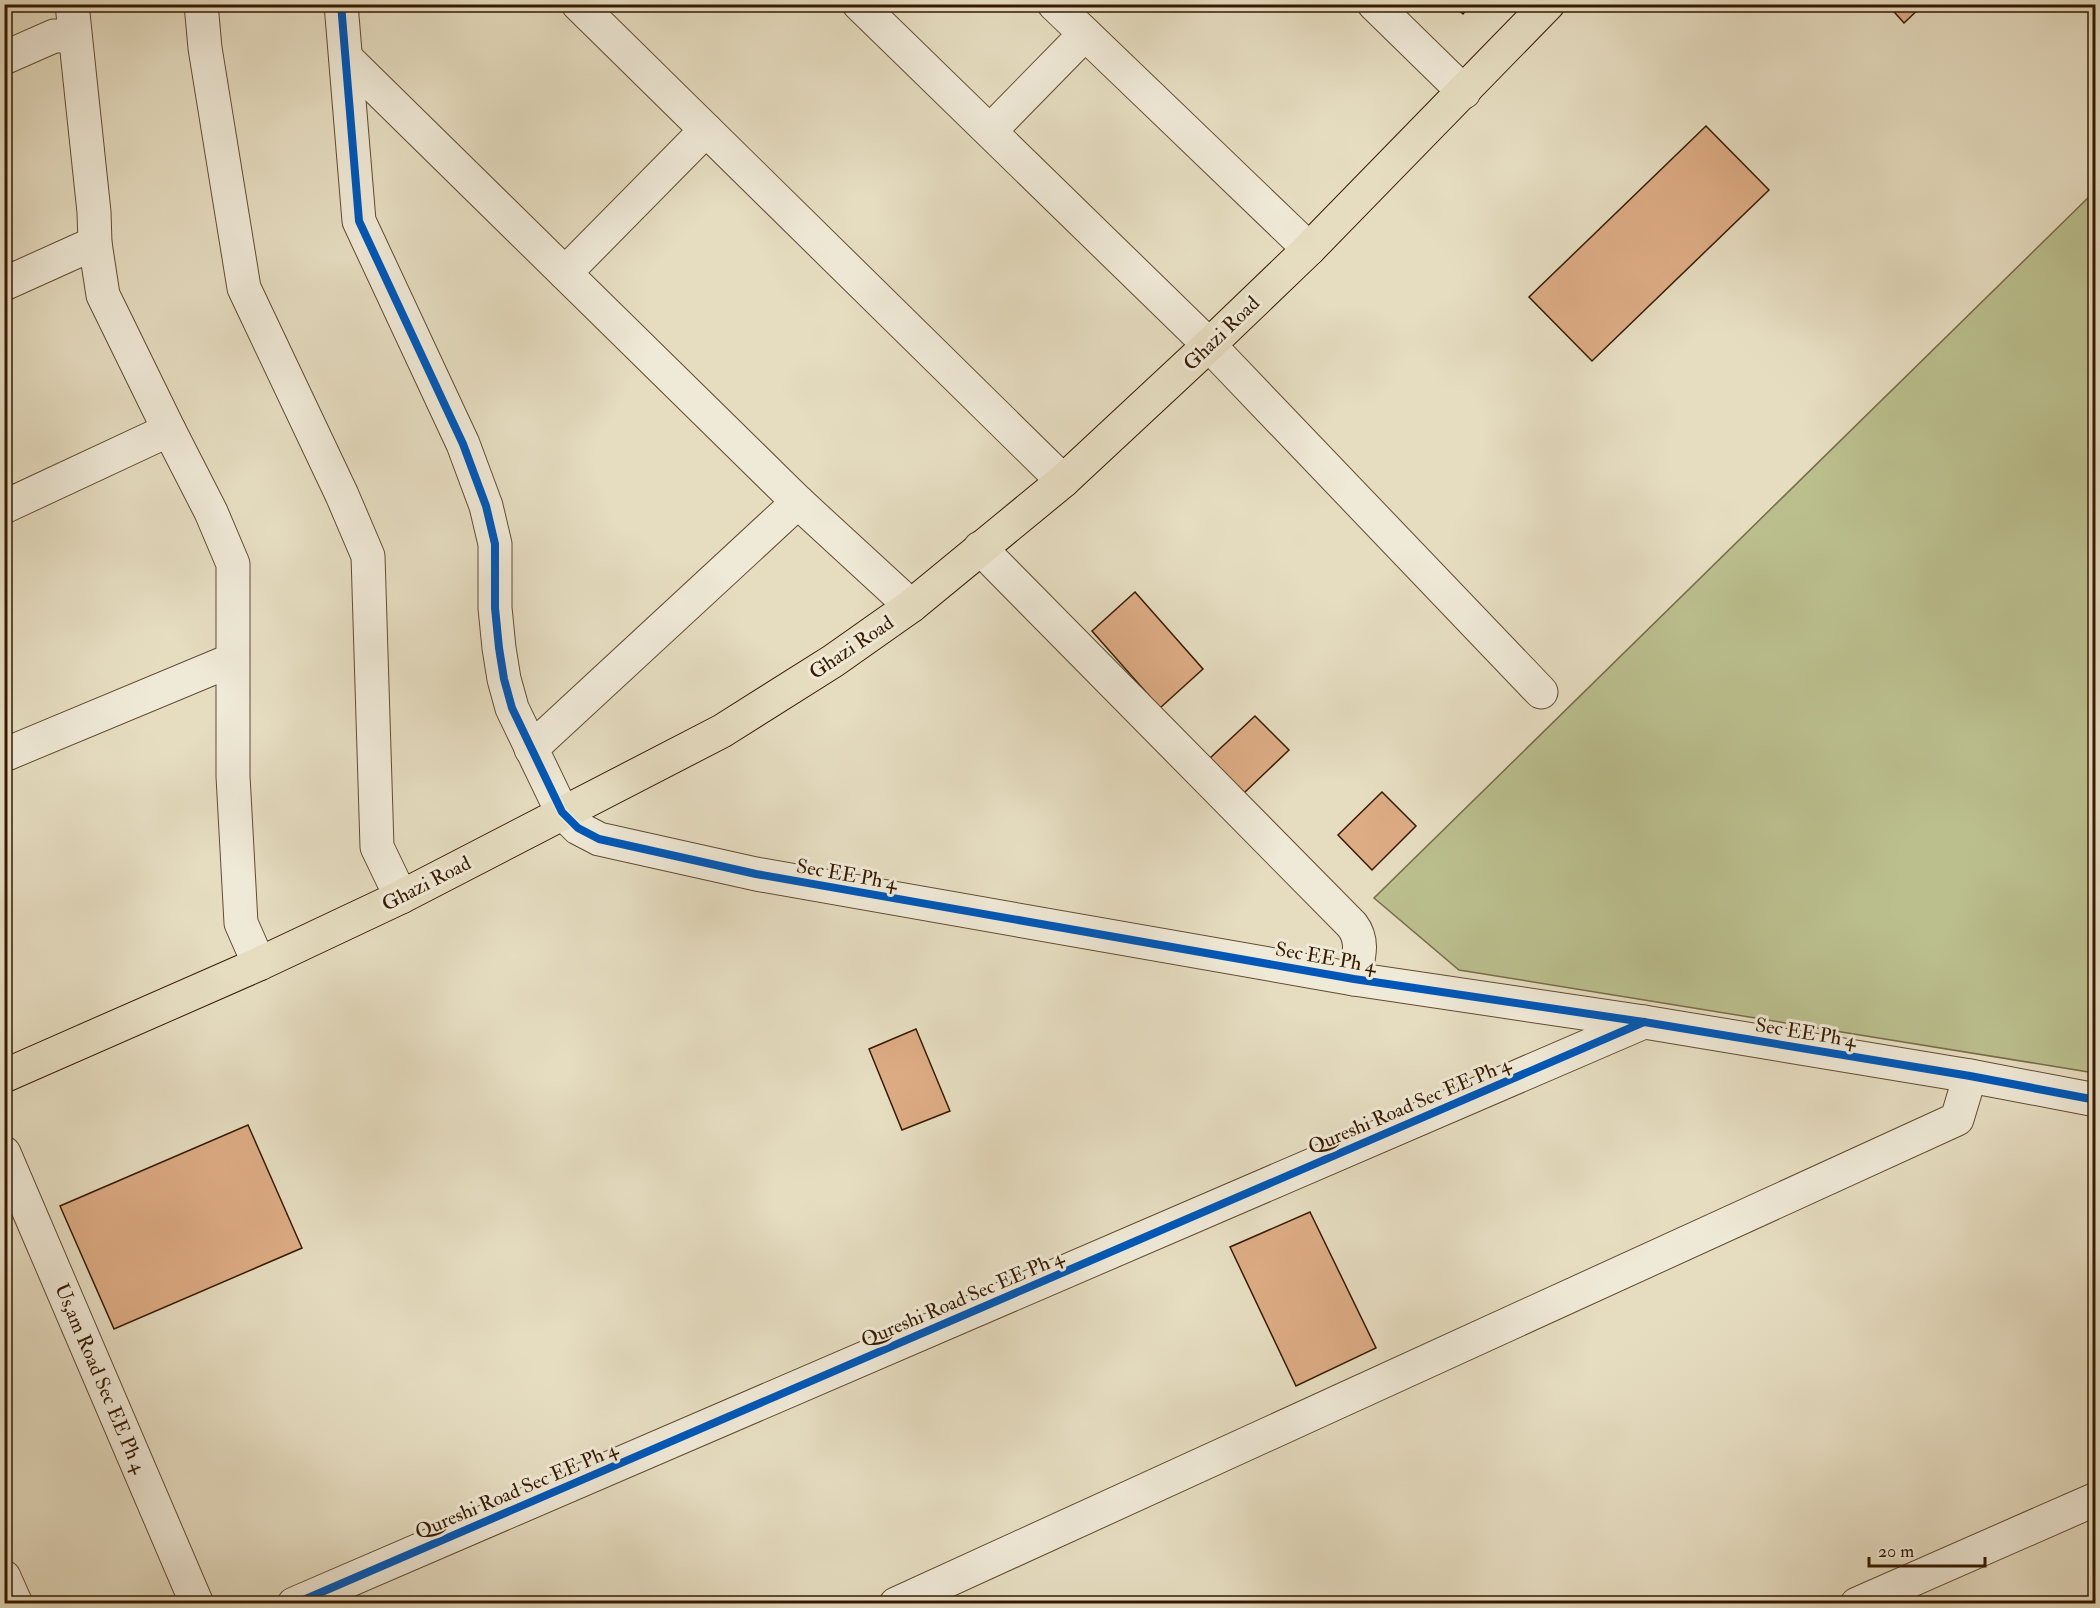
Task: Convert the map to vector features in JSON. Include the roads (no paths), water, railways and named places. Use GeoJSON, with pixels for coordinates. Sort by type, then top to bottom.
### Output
{"type":"FeatureCollection","features":[{"type":"Feature","properties":{"kind":"main road","name":"Ghazi Road"},"geometry":{"type":"LineString","coordinates":[[4,1076],[259,964],[400,897],[722,731],[833,661],[911,606],[1063,481],[1309,249],[1548,4]]}},
{"type":"Feature","properties":{"kind":"street"},"geometry":{"type":"LineString","coordinates":[[201,4],[205,48],[244,288],[342,495],[368,556],[377,847],[400,897]]}},
{"type":"Feature","properties":{"kind":"street"},"geometry":{"type":"LineString","coordinates":[[341,4],[359,221],[463,444],[486,506],[495,544],[495,609],[504,680],[512,708],[562,812]]}},
{"type":"Feature","properties":{"kind":"street"},"geometry":{"type":"LineString","coordinates":[[578,4],[1063,481]]}},
{"type":"Feature","properties":{"kind":"street"},"geometry":{"type":"LineString","coordinates":[[859,4],[1209,345],[1541,692]]}},
{"type":"Feature","properties":{"kind":"street"},"geometry":{"type":"LineString","coordinates":[[1054,4],[1309,249]]}},
{"type":"Feature","properties":{"kind":"street"},"geometry":{"type":"LineString","coordinates":[[1374,4],[1464,92]]}},
{"type":"Feature","properties":{"kind":"street"},"geometry":{"type":"LineString","coordinates":[[4,58],[54,36],[73,20]]}},
{"type":"Feature","properties":{"kind":"street"},"geometry":{"type":"LineString","coordinates":[[73,20],[94,212],[95,243],[103,295],[211,512],[233,564],[233,776],[241,923],[259,964]]}},
{"type":"Feature","properties":{"kind":"street"},"geometry":{"type":"LineString","coordinates":[[990,131],[1085,34]]}},
{"type":"Feature","properties":{"kind":"street"},"geometry":{"type":"LineString","coordinates":[[346,58],[798,502],[911,606]]}},
{"type":"Feature","properties":{"kind":"street"},"geometry":{"type":"LineString","coordinates":[[565,273],[706,130]]}},
{"type":"Feature","properties":{"kind":"street"},"geometry":{"type":"LineString","coordinates":[[4,284],[95,243]]}},
{"type":"Feature","properties":{"kind":"street"},"geometry":{"type":"LineString","coordinates":[[4,507],[169,430]]}},
{"type":"Feature","properties":{"kind":"street"},"geometry":{"type":"LineString","coordinates":[[531,749],[798,502]]}},
{"type":"Feature","properties":{"kind":"street"},"geometry":{"type":"LineString","coordinates":[[980,548],[1352,925],[1358,933],[1360,945],[1354,980]]}},
{"type":"Feature","properties":{"kind":"street"},"geometry":{"type":"LineString","coordinates":[[4,755],[232,660]]}},
{"type":"Feature","properties":{"kind":"street","name":"Sec EE Ph 4"},"geometry":{"type":"LineString","coordinates":[[562,812],[578,828],[599,839],[756,874],[1354,980],[1644,1022],[1970,1076],[2096,1100]]}},
{"type":"Feature","properties":{"kind":"street","name":"Qureshi Road Sec EE Ph 4"},"geometry":{"type":"LineString","coordinates":[[294,1604],[1644,1022]]}},
{"type":"Feature","properties":{"kind":"street"},"geometry":{"type":"LineString","coordinates":[[896,1604],[1957,1119],[1970,1076]]}},
{"type":"Feature","properties":{"kind":"street","name":"Us,am Road Sec EE Ph 4"},"geometry":{"type":"LineString","coordinates":[[4,1153],[197,1604]]}},
{"type":"Feature","properties":{"kind":"street"},"geometry":{"type":"LineString","coordinates":[[1857,1604],[2096,1499]]}},
{"type":"Feature","properties":{"kind":"street"},"geometry":{"type":"LineString","coordinates":[[4,1577],[16,1604]]}}]}
